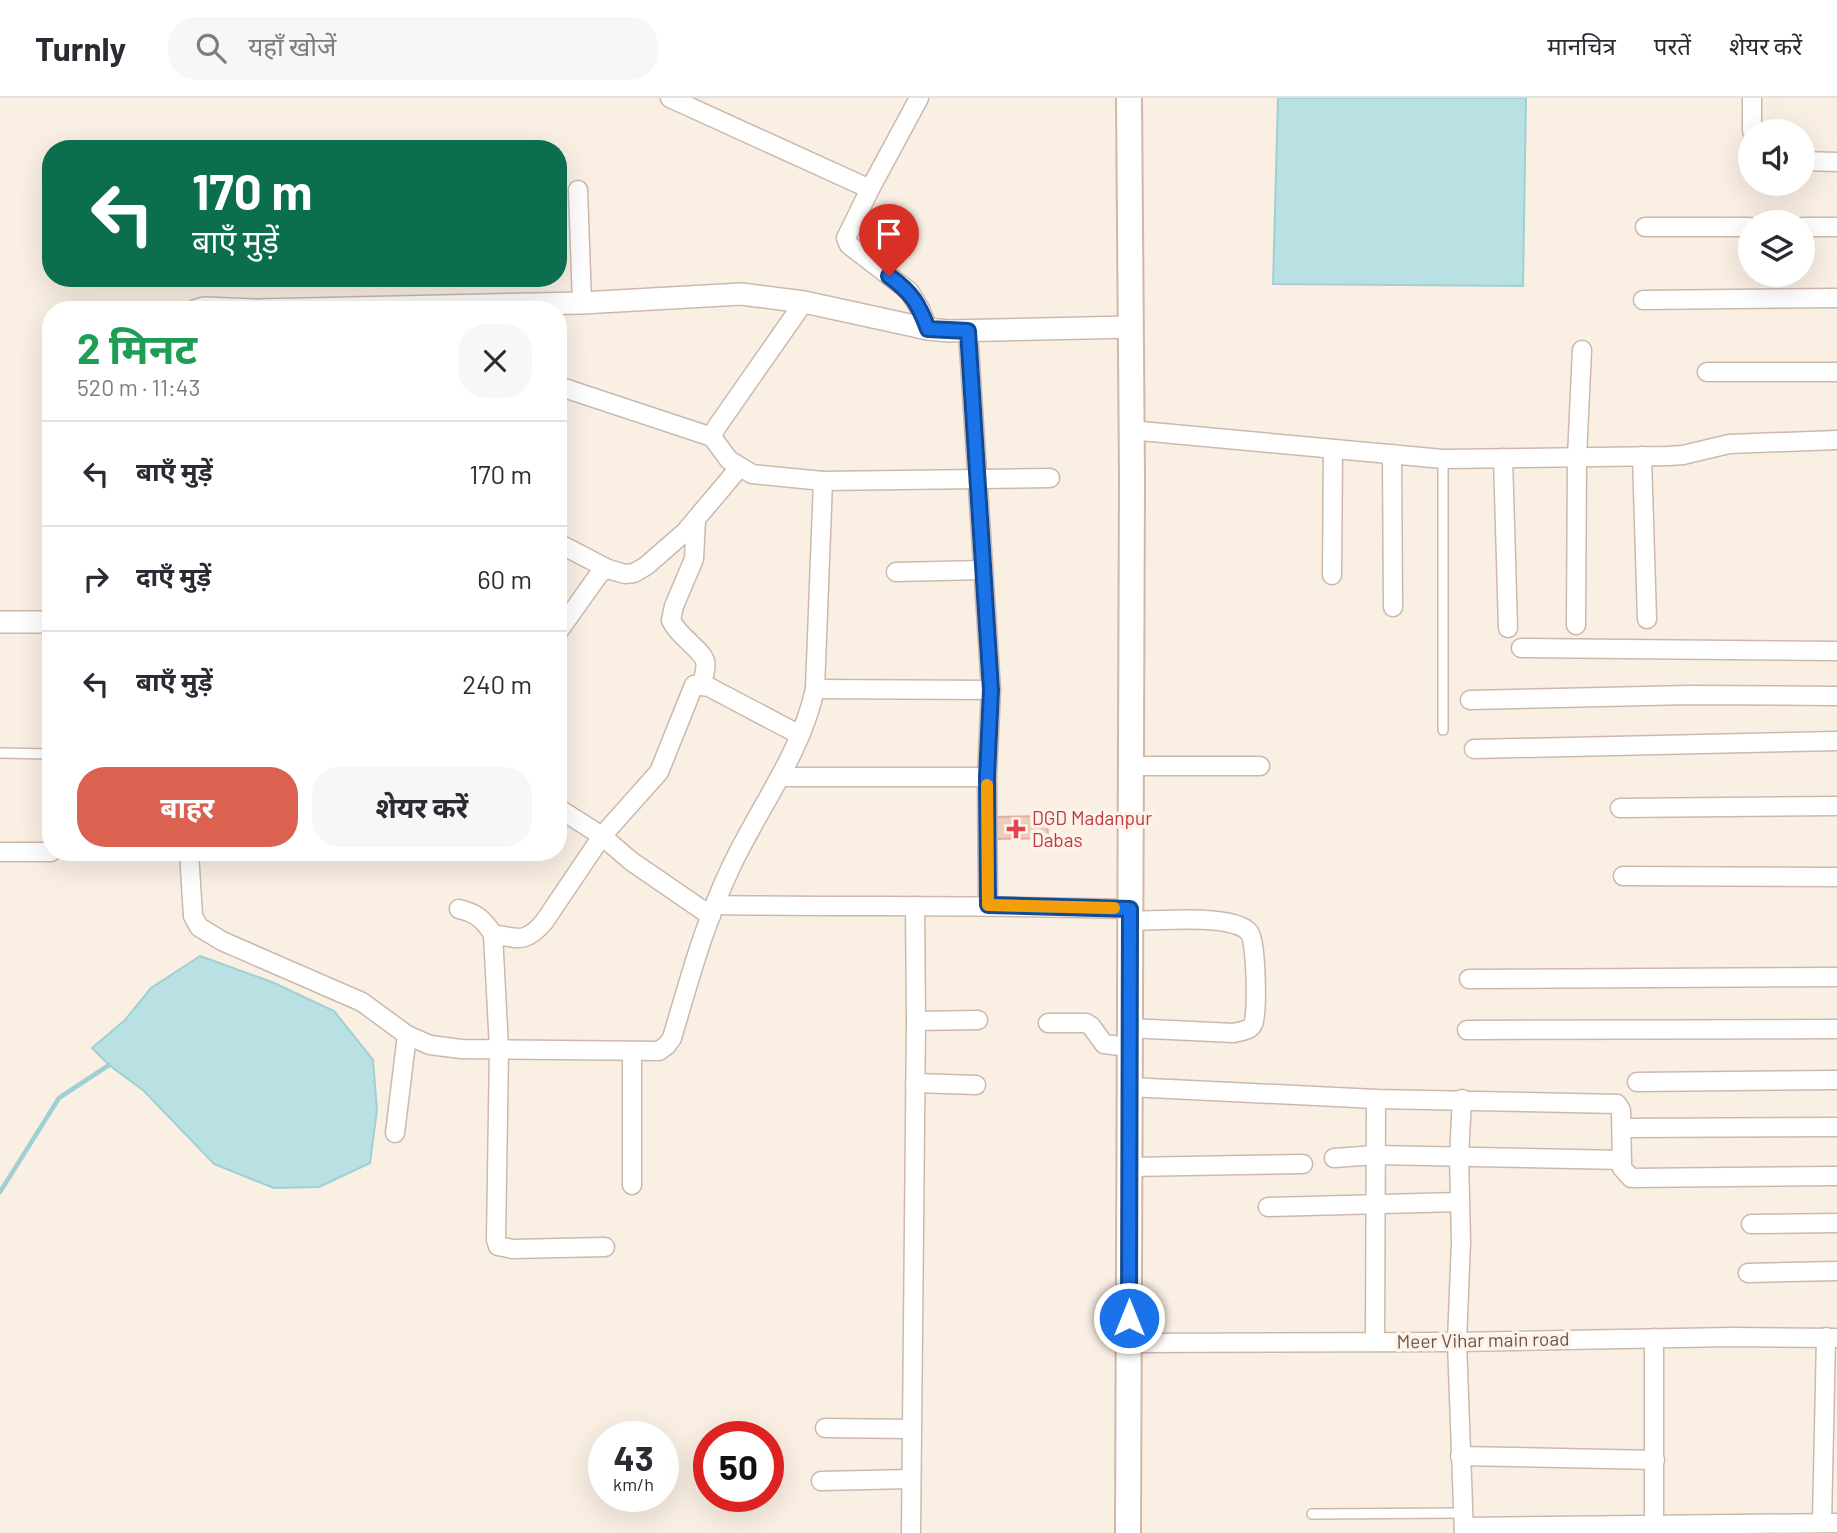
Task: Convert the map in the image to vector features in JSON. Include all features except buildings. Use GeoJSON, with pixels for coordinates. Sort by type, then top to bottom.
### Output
{"type":"FeatureCollection","features":[{"type":"Feature","properties":{"kind":"main road"},"geometry":{"type":"LineString","coordinates":[[1128,1533],[1132,478],[1129,98]]}},
{"type":"Feature","properties":{"kind":"street"},"geometry":{"type":"LineString","coordinates":[[670,98],[870,189]]}},
{"type":"Feature","properties":{"kind":"street"},"geometry":{"type":"LineString","coordinates":[[919,98],[846,238],[849,245],[909,291],[928,329]]}},
{"type":"Feature","properties":{"kind":"street"},"geometry":{"type":"LineString","coordinates":[[1752,98],[1752,119]]}},
{"type":"Feature","properties":{"kind":"street"},"geometry":{"type":"LineString","coordinates":[[1815,161],[1837,162]]}},
{"type":"Feature","properties":{"kind":"street"},"geometry":{"type":"LineString","coordinates":[[578,190],[582,303]]}},
{"type":"Feature","properties":{"kind":"street"},"geometry":{"type":"LineString","coordinates":[[1645,227],[1738,227]]}},
{"type":"Feature","properties":{"kind":"street"},"geometry":{"type":"LineString","coordinates":[[1815,227],[1837,227]]}},
{"type":"Feature","properties":{"kind":"street"},"geometry":{"type":"LineString","coordinates":[[567,304],[741,294],[804,302],[928,329],[968,331],[1131,327]]}},
{"type":"Feature","properties":{"kind":"street"},"geometry":{"type":"LineString","coordinates":[[1643,300],[1837,298]]}},
{"type":"Feature","properties":{"kind":"street"},"geometry":{"type":"LineString","coordinates":[[712,438],[716,428],[804,302]]}},
{"type":"Feature","properties":{"kind":"street"},"geometry":{"type":"LineString","coordinates":[[968,331],[991,690],[987,777],[988,905]]}},
{"type":"Feature","properties":{"kind":"street"},"geometry":{"type":"LineString","coordinates":[[1576,625],[1577,457],[1582,350]]}},
{"type":"Feature","properties":{"kind":"street"},"geometry":{"type":"LineString","coordinates":[[1707,372],[1837,372]]}},
{"type":"Feature","properties":{"kind":"street"},"geometry":{"type":"LineString","coordinates":[[567,389],[712,438],[729,460],[752,474],[823,481],[1050,478]]}},
{"type":"Feature","properties":{"kind":"street"},"geometry":{"type":"LineString","coordinates":[[1130,430],[1443,458],[1683,456],[1738,443],[1837,440]]}},
{"type":"Feature","properties":{"kind":"street"},"geometry":{"type":"LineString","coordinates":[[1332,575],[1333,449]]}},
{"type":"Feature","properties":{"kind":"street"},"geometry":{"type":"LineString","coordinates":[[1392,454],[1393,607]]}},
{"type":"Feature","properties":{"kind":"street"},"geometry":{"type":"LineString","coordinates":[[1642,456],[1647,619]]}},
{"type":"Feature","properties":{"kind":"street"},"geometry":{"type":"LineString","coordinates":[[1503,458],[1508,628]]}},
{"type":"Feature","properties":{"kind":"street"},"geometry":{"type":"LineString","coordinates":[[567,548],[608,569],[625,574],[634,573],[685,532],[739,468]]}},
{"type":"Feature","properties":{"kind":"street"},"geometry":{"type":"LineString","coordinates":[[190,861],[193,916],[200,927],[222,941],[362,1002],[407,1035],[430,1045],[461,1049],[659,1051],[672,1038],[731,867],[809,718],[815,689],[823,481]]}},
{"type":"Feature","properties":{"kind":"street"},"geometry":{"type":"LineString","coordinates":[[696,519],[694,559],[674,606],[671,620],[678,632],[705,659],[702,685]]}},
{"type":"Feature","properties":{"kind":"street"},"geometry":{"type":"LineString","coordinates":[[567,619],[594,580],[608,569]]}},
{"type":"Feature","properties":{"kind":"street"},"geometry":{"type":"LineString","coordinates":[[896,572],[984,570]]}},
{"type":"Feature","properties":{"kind":"street"},"geometry":{"type":"LineString","coordinates":[[0,622],[42,622]]}},
{"type":"Feature","properties":{"kind":"street"},"geometry":{"type":"LineString","coordinates":[[1521,648],[1837,651]]}},
{"type":"Feature","properties":{"kind":"street"},"geometry":{"type":"LineString","coordinates":[[493,934],[523,938],[534,934],[602,836],[659,772],[694,685],[702,685],[800,735]]}},
{"type":"Feature","properties":{"kind":"street"},"geometry":{"type":"LineString","coordinates":[[815,689],[991,690]]}},
{"type":"Feature","properties":{"kind":"street"},"geometry":{"type":"LineString","coordinates":[[1470,700],[1689,695],[1837,696]]}},
{"type":"Feature","properties":{"kind":"street"},"geometry":{"type":"LineString","coordinates":[[1474,749],[1837,741]]}},
{"type":"Feature","properties":{"kind":"street"},"geometry":{"type":"LineString","coordinates":[[1130,766],[1260,766]]}},
{"type":"Feature","properties":{"kind":"street"},"geometry":{"type":"LineString","coordinates":[[780,777],[987,777]]}},
{"type":"Feature","properties":{"kind":"street"},"geometry":{"type":"LineString","coordinates":[[1620,808],[1837,806]]}},
{"type":"Feature","properties":{"kind":"street"},"geometry":{"type":"LineString","coordinates":[[567,814],[602,836],[631,861],[714,911],[988,905],[1228,922],[1251,934],[1256,999],[1254,1024],[1249,1029],[1234,1033],[1128,1038],[1104,1044],[1086,1023],[1048,1023]]}},
{"type":"Feature","properties":{"kind":"street"},"geometry":{"type":"LineString","coordinates":[[0,852],[42,852]]}},
{"type":"Feature","properties":{"kind":"street"},"geometry":{"type":"LineString","coordinates":[[1623,876],[1837,877]]}},
{"type":"Feature","properties":{"kind":"street"},"geometry":{"type":"LineString","coordinates":[[911,1533],[915,906]]}},
{"type":"Feature","properties":{"kind":"street"},"geometry":{"type":"LineString","coordinates":[[459,909],[483,919],[493,934],[499,1048],[498,1246],[513,1249],[605,1247]]}},
{"type":"Feature","properties":{"kind":"street"},"geometry":{"type":"LineString","coordinates":[[1469,979],[1837,977]]}},
{"type":"Feature","properties":{"kind":"street"},"geometry":{"type":"LineString","coordinates":[[916,1021],[978,1020]]}},
{"type":"Feature","properties":{"kind":"street"},"geometry":{"type":"LineString","coordinates":[[1467,1030],[1837,1029]]}},
{"type":"Feature","properties":{"kind":"street"},"geometry":{"type":"LineString","coordinates":[[395,1133],[407,1035]]}},
{"type":"Feature","properties":{"kind":"street"},"geometry":{"type":"LineString","coordinates":[[632,1051],[632,1185]]}},
{"type":"Feature","properties":{"kind":"street"},"geometry":{"type":"LineString","coordinates":[[1637,1082],[1837,1080]]}},
{"type":"Feature","properties":{"kind":"street"},"geometry":{"type":"LineString","coordinates":[[915,1083],[976,1085]]}},
{"type":"Feature","properties":{"kind":"street"},"geometry":{"type":"LineString","coordinates":[[1129,1087],[1376,1099],[1617,1104],[1620,1106],[1622,1128],[1622,1160],[1625,1174],[1631,1178],[1837,1176]]}},
{"type":"Feature","properties":{"kind":"street"},"geometry":{"type":"LineString","coordinates":[[1375,1341],[1376,1099]]}},
{"type":"Feature","properties":{"kind":"street"},"geometry":{"type":"LineString","coordinates":[[1462,1099],[1457,1342],[1463,1525],[1654,1529],[1829,1523],[1831,1338]]}},
{"type":"Feature","properties":{"kind":"street"},"geometry":{"type":"LineString","coordinates":[[1622,1128],[1837,1127]]}},
{"type":"Feature","properties":{"kind":"street"},"geometry":{"type":"LineString","coordinates":[[1334,1158],[1376,1155],[1622,1160]]}},
{"type":"Feature","properties":{"kind":"street"},"geometry":{"type":"LineString","coordinates":[[1129,1167],[1303,1164]]}},
{"type":"Feature","properties":{"kind":"street"},"geometry":{"type":"LineString","coordinates":[[1268,1207],[1460,1202]]}},
{"type":"Feature","properties":{"kind":"street"},"geometry":{"type":"LineString","coordinates":[[1751,1224],[1837,1223]]}},
{"type":"Feature","properties":{"kind":"street"},"geometry":{"type":"LineString","coordinates":[[1748,1273],[1837,1271]]}},
{"type":"Feature","properties":{"kind":"street"},"geometry":{"type":"LineString","coordinates":[[1654,1338],[1654,1529]]}},
{"type":"Feature","properties":{"kind":"street","name":"Meer Vihar main road"},"geometry":{"type":"LineString","coordinates":[[1129,1343],[1831,1338]]}},
{"type":"Feature","properties":{"kind":"street"},"geometry":{"type":"LineString","coordinates":[[825,1428],[911,1429]]}},
{"type":"Feature","properties":{"kind":"street"},"geometry":{"type":"LineString","coordinates":[[1460,1456],[1655,1460]]}},
{"type":"Feature","properties":{"kind":"street"},"geometry":{"type":"LineString","coordinates":[[821,1480],[911,1479]]}},
{"type":"Feature","properties":{"kind":"lane"},"geometry":{"type":"LineString","coordinates":[[1443,458],[1443,730]]}},
{"type":"Feature","properties":{"kind":"lane"},"geometry":{"type":"LineString","coordinates":[[0,753],[42,754]]}},
{"type":"Feature","properties":{"kind":"lane"},"geometry":{"type":"LineString","coordinates":[[1312,1514],[1463,1525]]}},
{"type":"Feature","properties":{"kind":"water"},"geometry":{"type":"Polygon","coordinates":[[[1278,98],[1526,98],[1523,286],[1273,284],[1278,98]]]}},
{"type":"Feature","properties":{"kind":"water"},"geometry":{"type":"Polygon","coordinates":[[[200,956],[272,982],[334,1011],[373,1060],[377,1110],[370,1163],[319,1187],[274,1188],[214,1164],[144,1091],[109,1065],[92,1048],[125,1020],[151,988],[200,956]]]}},
{"type":"Feature","properties":{"kind":"waterway"},"geometry":{"type":"LineString","coordinates":[[0,1192],[59,1098],[109,1065]]}},
{"type":"Feature","properties":{"kind":"slow traffic"},"geometry":{"type":"LineString","coordinates":[[987,785],[988,905],[1114,908]]}},
{"type":"Feature","properties":{"kind":"place","name":"DGD Madanpur Dabas"},"geometry":{"type":"Point","coordinates":[1016,829]}},
{"type":"Feature","properties":{"kind":"route"},"geometry":{"type":"LineString","coordinates":[[889,276],[915,299],[928,329],[968,331],[991,690],[987,777],[988,905],[1130,909],[1129,1318]]}}]}
